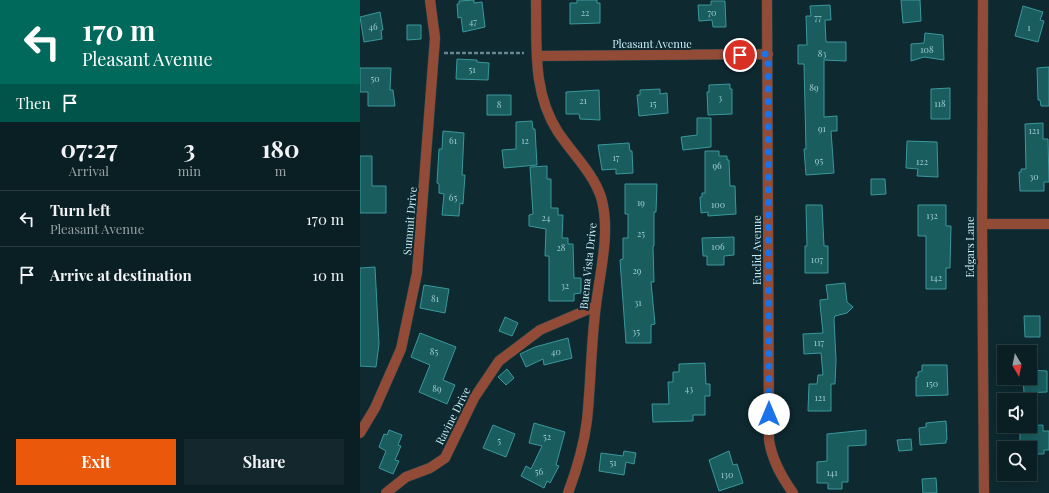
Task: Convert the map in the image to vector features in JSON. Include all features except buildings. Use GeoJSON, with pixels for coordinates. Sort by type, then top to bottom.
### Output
{"type":"FeatureCollection","features":[{"type":"Feature","properties":{"kind":"street","name":"Summit Drive"},"geometry":{"type":"LineString","coordinates":[[360,433],[375,408],[401,349],[417,273],[435,38],[430,0]]}},
{"type":"Feature","properties":{"kind":"street","name":"Buena Vista Drive"},"geometry":{"type":"LineString","coordinates":[[536,0],[538,80],[546,109],[558,132],[596,185],[604,211],[603,244],[596,306],[587,420],[582,448],[568,493]]}},
{"type":"Feature","properties":{"kind":"street","name":"Euclid Avenue"},"geometry":{"type":"LineString","coordinates":[[767,0],[769,440],[771,453],[790,491]]}},
{"type":"Feature","properties":{"kind":"street","name":"Edgars Lane"},"geometry":{"type":"LineString","coordinates":[[984,0],[982,224],[984,493]]}},
{"type":"Feature","properties":{"kind":"street","name":"Pleasant Avenue"},"geometry":{"type":"LineString","coordinates":[[537,56],[768,54]]}},
{"type":"Feature","properties":{"kind":"street"},"geometry":{"type":"LineString","coordinates":[[982,224],[1049,224]]}},
{"type":"Feature","properties":{"kind":"street","name":"Ravine Drive"},"geometry":{"type":"LineString","coordinates":[[386,493],[406,477],[430,468],[445,458],[474,398],[499,361],[540,330],[596,306]]}},
{"type":"Feature","properties":{"kind":"path"},"geometry":{"type":"LineString","coordinates":[[449,53],[524,53]]}},
{"type":"Feature","properties":{"kind":"route"},"geometry":{"type":"LineString","coordinates":[[740,55],[768,54],[769,414]]}}]}
